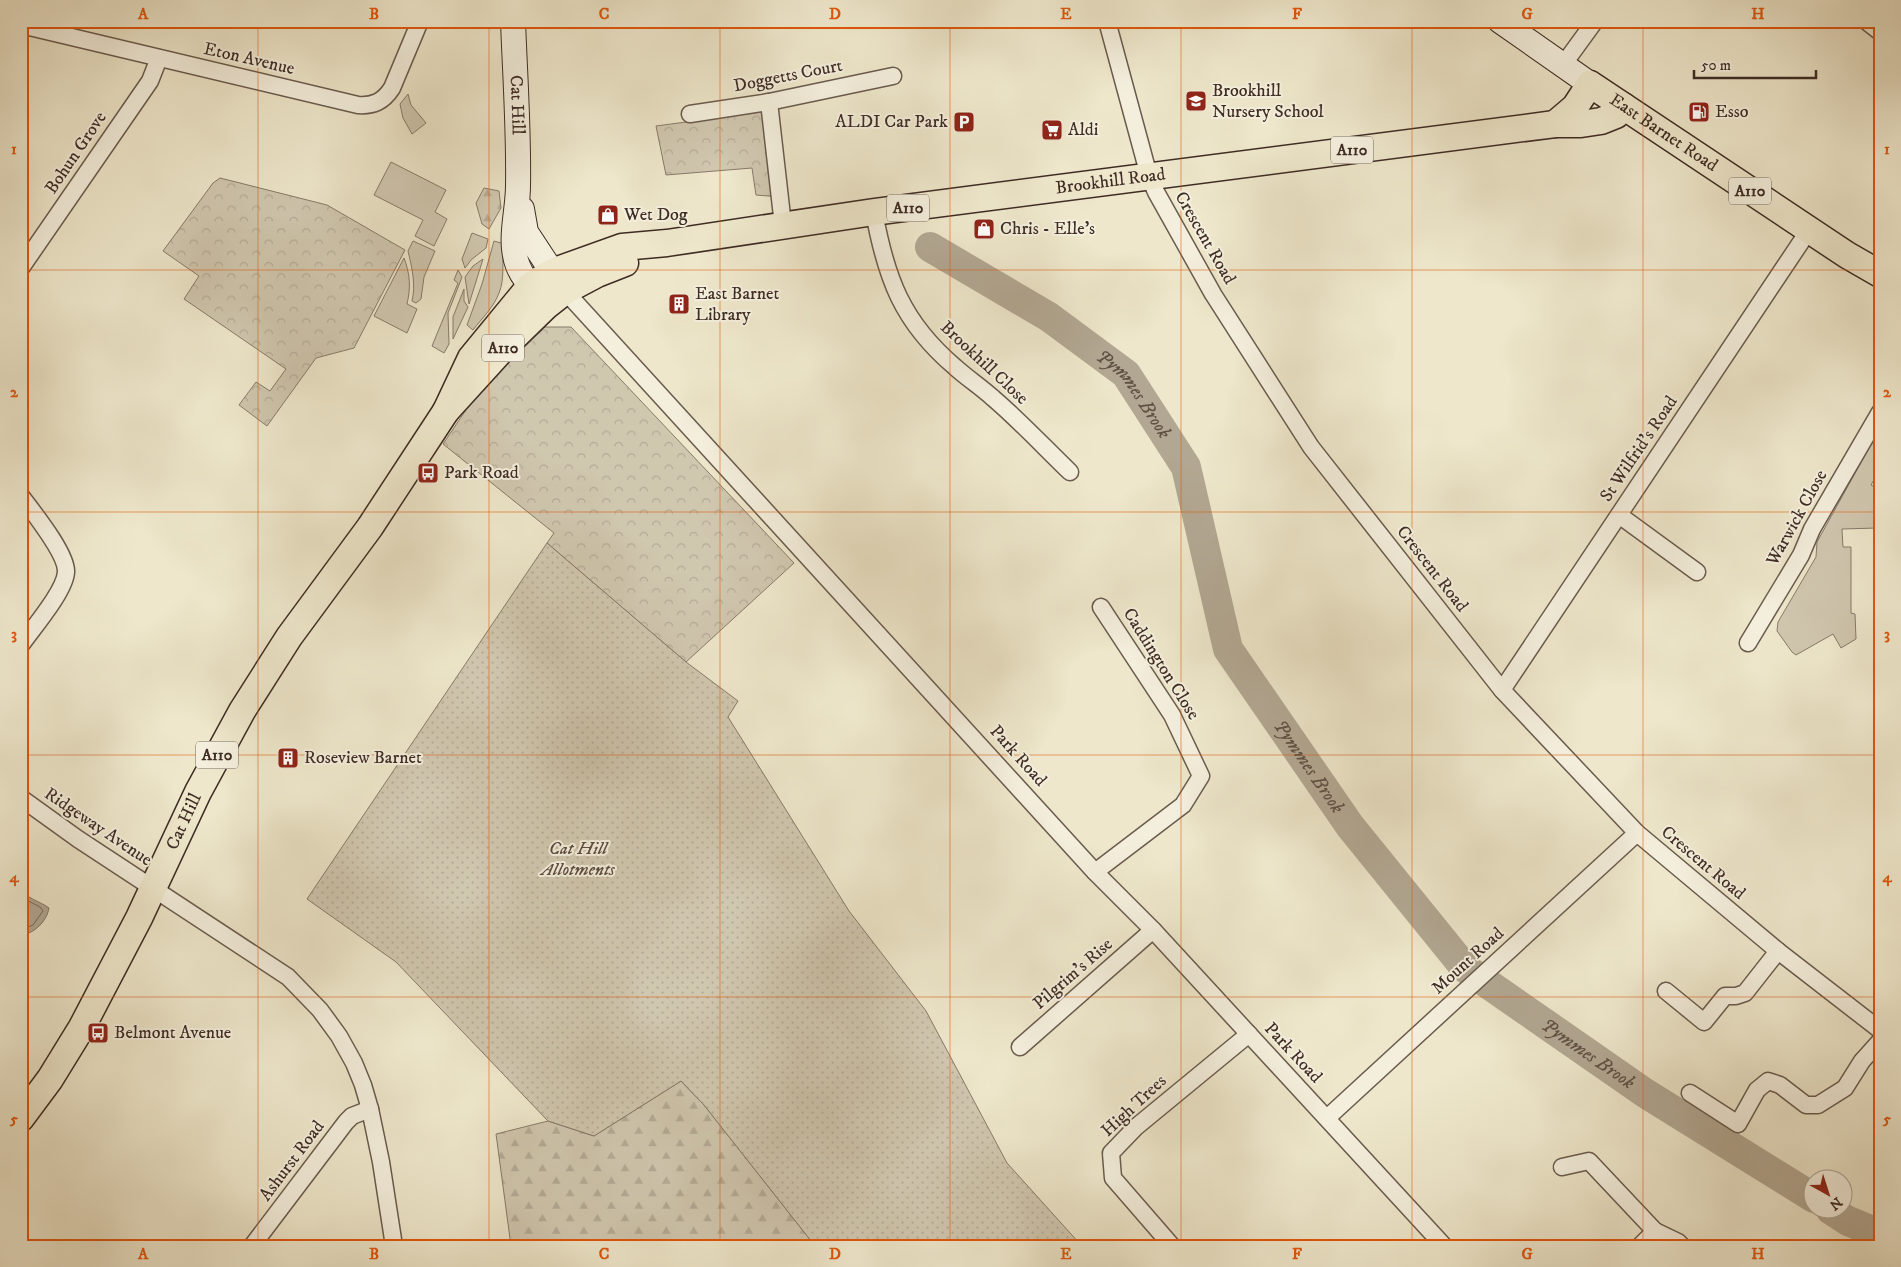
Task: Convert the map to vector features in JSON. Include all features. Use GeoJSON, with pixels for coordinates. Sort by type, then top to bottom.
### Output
{"type":"FeatureCollection","features":[{"type":"Feature","properties":{"kind":"main road","name":"Cat Hill"},"geometry":{"type":"LineString","coordinates":[[514,21],[518,188],[513,234],[515,255],[523,276],[549,283]]}},
{"type":"Feature","properties":{"kind":"main road","name":"East Barnet Road"},"geometry":{"type":"LineString","coordinates":[[1500,21],[1563,66],[1809,230],[1880,274]]}},
{"type":"Feature","properties":{"kind":"main road"},"geometry":{"type":"LineString","coordinates":[[1555,124],[1575,108],[1590,84]]}},
{"type":"Feature","properties":{"kind":"main road","name":"Brookhill Road"},"geometry":{"type":"LineString","coordinates":[[549,283],[603,271],[667,243],[874,212],[1149,176],[1555,124],[1581,124],[1601,121],[1616,115],[1623,106]]}},
{"type":"Feature","properties":{"kind":"main road","name":"Cat Hill"},"geometry":{"type":"LineString","coordinates":[[446,411],[513,337],[546,306],[549,283]]}},
{"type":"Feature","properties":{"kind":"main road","name":"Cat Hill"},"geometry":{"type":"LineString","coordinates":[[21,1118],[50,1079],[82,1027],[153,889],[198,792],[255,690],[314,602],[370,526],[446,411],[471,358],[549,283]]}},
{"type":"Feature","properties":{"kind":"street","name":"Eton Avenue"},"geometry":{"type":"LineString","coordinates":[[21,25],[368,106],[387,96],[392,88],[420,21]]}},
{"type":"Feature","properties":{"kind":"street","name":"Crescent Road"},"geometry":{"type":"LineString","coordinates":[[1107,21],[1149,176],[1156,192],[1213,294],[1311,447],[1502,690],[1637,834],[1778,951],[1880,1030]]}},
{"type":"Feature","properties":{"kind":"street"},"geometry":{"type":"LineString","coordinates":[[1563,66],[1595,21]]}},
{"type":"Feature","properties":{"kind":"street"},"geometry":{"type":"LineString","coordinates":[[1866,21],[1880,32]]}},
{"type":"Feature","properties":{"kind":"street","name":"Bohun Grove"},"geometry":{"type":"LineString","coordinates":[[21,268],[150,80],[159,58]]}},
{"type":"Feature","properties":{"kind":"street","name":"Doggetts Court"},"geometry":{"type":"LineString","coordinates":[[690,114],[769,102],[893,76]]}},
{"type":"Feature","properties":{"kind":"street"},"geometry":{"type":"LineString","coordinates":[[769,102],[783,225]]}},
{"type":"Feature","properties":{"kind":"street","name":"Brookhill Close"},"geometry":{"type":"LineString","coordinates":[[874,212],[888,272],[898,297],[909,316],[954,366],[995,399],[1070,472]]}},
{"type":"Feature","properties":{"kind":"street","name":"St Wilfrid's Road"},"geometry":{"type":"LineString","coordinates":[[1502,690],[1809,230]]}},
{"type":"Feature","properties":{"kind":"street","name":"Park Road"},"geometry":{"type":"LineString","coordinates":[[549,283],[1095,872],[1153,930],[1443,1246]]}},
{"type":"Feature","properties":{"kind":"street","name":"Warwick Close"},"geometry":{"type":"LineString","coordinates":[[1748,643],[1801,555],[1812,530],[1880,412]]}},
{"type":"Feature","properties":{"kind":"street"},"geometry":{"type":"LineString","coordinates":[[21,496],[55,545],[63,559],[66,572],[62,586],[21,645]]}},
{"type":"Feature","properties":{"kind":"street"},"geometry":{"type":"LineString","coordinates":[[1619,515],[1697,572]]}},
{"type":"Feature","properties":{"kind":"street","name":"Caddington Close"},"geometry":{"type":"LineString","coordinates":[[1095,872],[1183,805],[1201,776],[1172,715],[1101,607]]}},
{"type":"Feature","properties":{"kind":"street","name":"Ridgeway Avenue"},"geometry":{"type":"LineString","coordinates":[[21,798],[78,840],[153,889]]}},
{"type":"Feature","properties":{"kind":"street","name":"Mount Road"},"geometry":{"type":"LineString","coordinates":[[1327,1118],[1637,834]]}},
{"type":"Feature","properties":{"kind":"street"},"geometry":{"type":"LineString","coordinates":[[153,889],[288,977],[320,1010],[346,1049],[363,1085],[381,1162],[394,1246]]}},
{"type":"Feature","properties":{"kind":"street","name":"Pilgrim's Rise"},"geometry":{"type":"LineString","coordinates":[[1020,1047],[1153,930]]}},
{"type":"Feature","properties":{"kind":"street"},"geometry":{"type":"LineString","coordinates":[[1666,991],[1704,1022],[1725,996],[1736,996],[1745,993],[1778,951]]}},
{"type":"Feature","properties":{"kind":"street","name":"High Trees"},"geometry":{"type":"LineString","coordinates":[[1172,1246],[1113,1178],[1111,1153],[1136,1127],[1248,1034]]}},
{"type":"Feature","properties":{"kind":"street"},"geometry":{"type":"LineString","coordinates":[[1690,1093],[1738,1124],[1757,1090],[1768,1081],[1780,1085],[1806,1105],[1818,1105],[1845,1088],[1862,1061],[1880,1041]]}},
{"type":"Feature","properties":{"kind":"street","name":"Ashurst Road"},"geometry":{"type":"LineString","coordinates":[[252,1246],[346,1122],[352,1116],[370,1109]]}},
{"type":"Feature","properties":{"kind":"street"},"geometry":{"type":"LineString","coordinates":[[1562,1168],[1589,1161],[1655,1231],[1678,1242],[1682,1246]]}},
{"type":"Feature","properties":{"kind":"street"},"geometry":{"type":"LineString","coordinates":[[1640,1246],[1655,1231]]}},
{"type":"Feature","properties":{"kind":"green space"},"geometry":{"type":"Polygon","coordinates":[[[408,94],[411,105],[426,123],[412,134],[403,118],[400,104],[408,94]]]}},
{"type":"Feature","properties":{"kind":"green space"},"geometry":{"type":"Polygon","coordinates":[[[769,111],[780,197],[756,195],[752,168],[666,175],[656,126],[769,111]]]}},
{"type":"Feature","properties":{"kind":"green space"},"geometry":{"type":"Polygon","coordinates":[[[391,162],[446,190],[435,212],[447,219],[434,246],[415,236],[423,220],[374,195],[391,162]]]}},
{"type":"Feature","properties":{"kind":"green space"},"geometry":{"type":"Polygon","coordinates":[[[220,178],[327,205],[405,250],[354,348],[316,358],[267,426],[239,405],[256,382],[270,391],[286,369],[184,299],[199,276],[163,251],[213,183],[220,178]]]}},
{"type":"Feature","properties":{"kind":"green space"},"geometry":{"type":"Polygon","coordinates":[[[484,188],[499,191],[501,208],[489,229],[482,224],[476,203],[484,188]]]}},
{"type":"Feature","properties":{"kind":"green space"},"geometry":{"type":"Polygon","coordinates":[[[472,233],[488,239],[486,248],[471,260],[465,268],[462,259],[472,233]]]}},
{"type":"Feature","properties":{"kind":"green space"},"geometry":{"type":"Polygon","coordinates":[[[413,241],[435,251],[424,277],[421,299],[416,303],[412,301],[414,282],[408,251],[413,241]]]}},
{"type":"Feature","properties":{"kind":"green space"},"geometry":{"type":"Polygon","coordinates":[[[494,241],[503,245],[501,288],[488,312],[473,330],[467,325],[482,284],[494,241]]]}},
{"type":"Feature","properties":{"kind":"green space"},"geometry":{"type":"Polygon","coordinates":[[[404,258],[409,281],[407,304],[417,309],[407,333],[374,316],[404,258]]]}},
{"type":"Feature","properties":{"kind":"green space"},"geometry":{"type":"Polygon","coordinates":[[[483,259],[469,304],[465,277],[473,266],[483,259]]]}},
{"type":"Feature","properties":{"kind":"green space"},"geometry":{"type":"Polygon","coordinates":[[[458,270],[462,277],[448,313],[449,344],[444,353],[432,346],[458,283],[454,280],[458,270]]]}},
{"type":"Feature","properties":{"kind":"green space"},"geometry":{"type":"Polygon","coordinates":[[[464,289],[464,301],[468,307],[453,339],[453,317],[464,289]]]}},
{"type":"Feature","properties":{"kind":"green space"},"geometry":{"type":"Polygon","coordinates":[[[539,327],[571,327],[794,563],[686,662],[547,543],[554,533],[443,444],[474,398],[539,327]]]}},
{"type":"Feature","properties":{"kind":"green space"},"geometry":{"type":"Polygon","coordinates":[[[1880,428],[1880,469],[1871,485],[1880,490],[1880,526],[1878,528],[1842,529],[1843,547],[1851,547],[1851,613],[1855,614],[1856,639],[1841,648],[1833,634],[1796,655],[1777,631],[1778,622],[1816,557],[1817,542],[1880,428]]]}},
{"type":"Feature","properties":{"kind":"green space","name":"Cat Hill Allotments"},"geometry":{"type":"Polygon","coordinates":[[[547,543],[686,662],[738,701],[728,717],[849,911],[926,1011],[1007,1163],[1080,1244],[1078,1246],[815,1246],[704,1105],[681,1081],[594,1136],[548,1121],[396,962],[307,899],[547,543]]]}},
{"type":"Feature","properties":{"kind":"green space"},"geometry":{"type":"Polygon","coordinates":[[[681,1081],[704,1105],[815,1246],[511,1246],[496,1134],[548,1121],[594,1136],[681,1081]]]}},
{"type":"Feature","properties":{"kind":"water"},"geometry":{"type":"Polygon","coordinates":[[[21,888],[30,897],[49,908],[46,918],[39,926],[31,932],[21,935],[21,888]]]}},
{"type":"Feature","properties":{"kind":"waterway","name":"Pymmes Brook"},"geometry":{"type":"LineString","coordinates":[[930,247],[1049,317],[1126,374],[1186,467],[1228,649],[1350,826],[1465,968],[1645,1093],[1804,1192]]}},
{"type":"Feature","properties":{"kind":"waterway","name":"Pymmes Brook"},"geometry":{"type":"LineString","coordinates":[[1846,1220],[1880,1234]]}},
{"type":"Feature","properties":{"kind":"place","name":"Brookhill Nursery School"},"geometry":{"type":"Point","coordinates":[1196,101]}},
{"type":"Feature","properties":{"kind":"place","name":"Esso"},"geometry":{"type":"Point","coordinates":[1699,112]}},
{"type":"Feature","properties":{"kind":"place","name":"ALDI Car Park"},"geometry":{"type":"Point","coordinates":[964,122]}},
{"type":"Feature","properties":{"kind":"place","name":"Aldi"},"geometry":{"type":"Point","coordinates":[1052,130]}},
{"type":"Feature","properties":{"kind":"place","name":"Wet Dog"},"geometry":{"type":"Point","coordinates":[608,215]}},
{"type":"Feature","properties":{"kind":"place","name":"Chris - Elle's"},"geometry":{"type":"Point","coordinates":[984,229]}},
{"type":"Feature","properties":{"kind":"place","name":"East Barnet Library"},"geometry":{"type":"Point","coordinates":[679,304]}},
{"type":"Feature","properties":{"kind":"place","name":"Park Road"},"geometry":{"type":"Point","coordinates":[428,473]}},
{"type":"Feature","properties":{"kind":"place","name":"Roseview Barnet"},"geometry":{"type":"Point","coordinates":[288,758]}},
{"type":"Feature","properties":{"kind":"place","name":"Belmont Avenue"},"geometry":{"type":"Point","coordinates":[98,1033]}}]}
